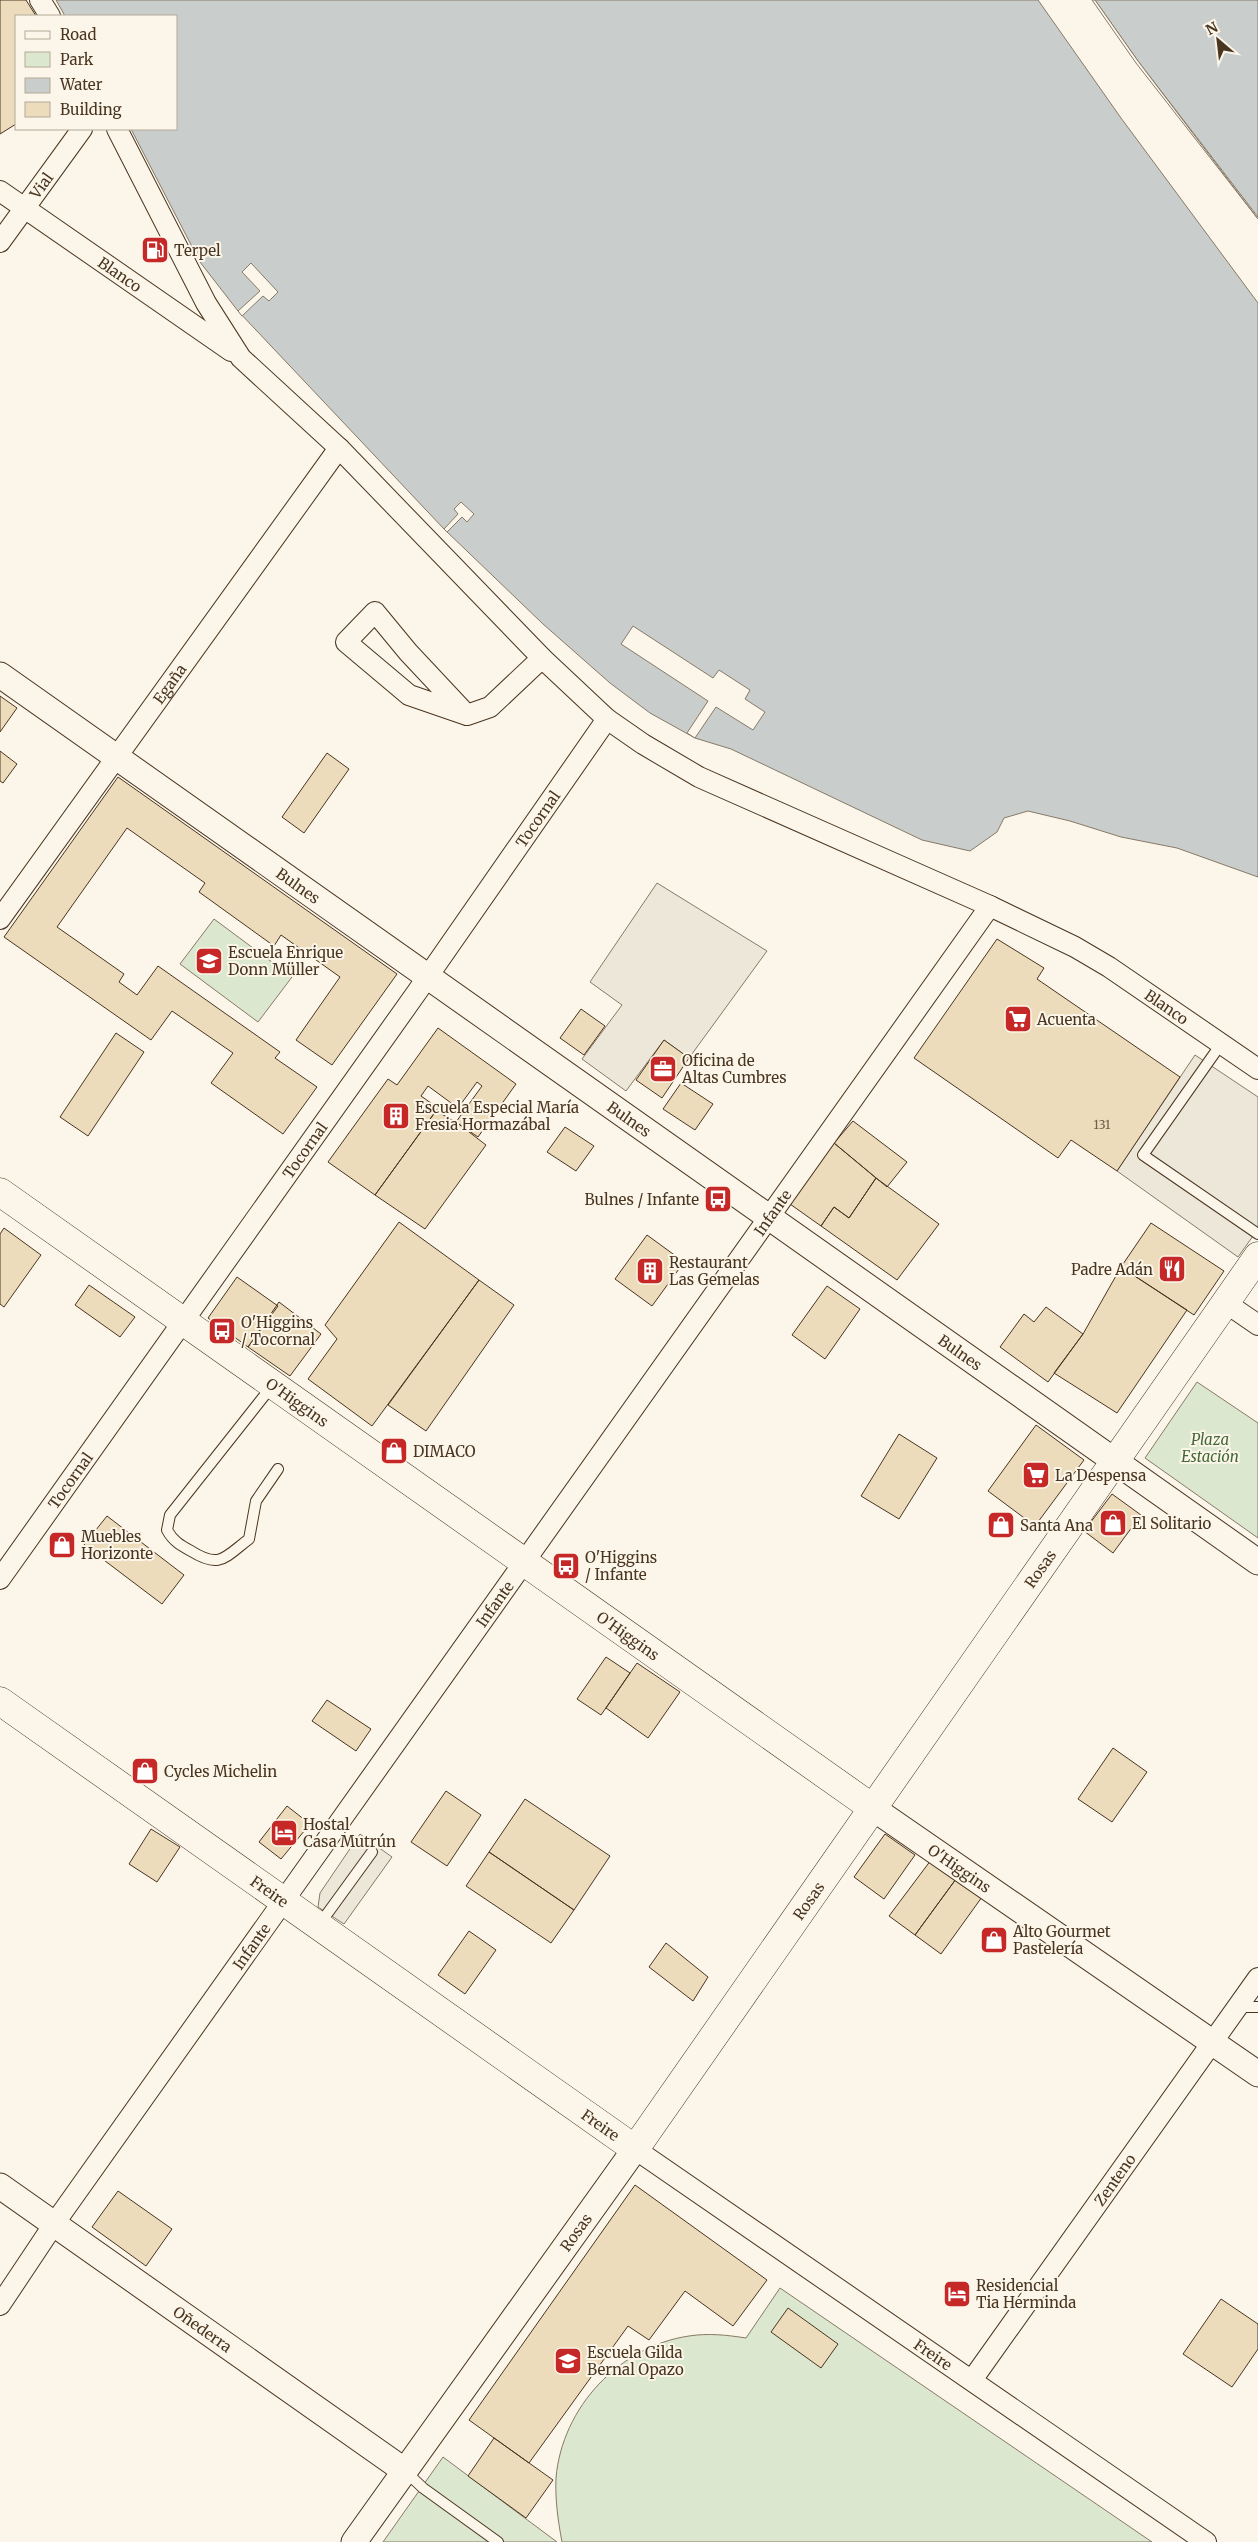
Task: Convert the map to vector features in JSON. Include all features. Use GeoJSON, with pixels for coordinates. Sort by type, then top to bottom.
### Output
{"type":"FeatureCollection","features":[{"type":"Feature","properties":{"kind":"main road","name":"O'Higgins"},"geometry":{"type":"LineString","coordinates":[[0,1192],[874,1809]]}},
{"type":"Feature","properties":{"kind":"main road","name":"Rosas"},"geometry":{"type":"LineString","coordinates":[[635,2149],[1258,1256]]}},
{"type":"Feature","properties":{"kind":"main road","name":"Freire"},"geometry":{"type":"LineString","coordinates":[[0,1701],[635,2149]]}},
{"type":"Feature","properties":{"kind":"street"},"geometry":{"type":"LineString","coordinates":[[40,0],[49,15]]}},
{"type":"Feature","properties":{"kind":"street","name":"Vial"},"geometry":{"type":"LineString","coordinates":[[0,242],[81,130]]}},
{"type":"Feature","properties":{"kind":"street"},"geometry":{"type":"LineString","coordinates":[[117,130],[206,303],[241,358]]}},
{"type":"Feature","properties":{"kind":"street","name":"Blanco"},"geometry":{"type":"LineString","coordinates":[[0,191],[241,358],[339,448],[542,658],[607,719],[699,777],[990,906],[1074,947],[1109,967],[1258,1069]]}},
{"type":"Feature","properties":{"kind":"street","name":"Egaña"},"geometry":{"type":"LineString","coordinates":[[0,918],[339,448]]}},
{"type":"Feature","properties":{"kind":"street"},"geometry":{"type":"LineString","coordinates":[[468,715],[408,652],[375,612],[346,642],[409,695],[468,715],[490,707],[542,658]]}},
{"type":"Feature","properties":{"kind":"street","name":"Bulnes"},"geometry":{"type":"LineString","coordinates":[[0,675],[427,978],[1258,1562]]}},
{"type":"Feature","properties":{"kind":"street","name":"Tocornal"},"geometry":{"type":"LineString","coordinates":[[0,1579],[427,978],[607,719]]}},
{"type":"Feature","properties":{"kind":"street","name":"Infante"},"geometry":{"type":"LineString","coordinates":[[0,2305],[54,2224],[990,906]]}},
{"type":"Feature","properties":{"kind":"street"},"geometry":{"type":"LineString","coordinates":[[1226,1303],[1258,1325]]}},
{"type":"Feature","properties":{"kind":"street","name":"O'Higgins"},"geometry":{"type":"LineString","coordinates":[[874,1809],[1258,2074]]}},
{"type":"Feature","properties":{"kind":"street","name":"Zenteno"},"geometry":{"type":"LineString","coordinates":[[972,2380],[1258,1978]]}},
{"type":"Feature","properties":{"kind":"street","name":"Freire"},"geometry":{"type":"LineString","coordinates":[[635,2149],[1206,2542]]}},
{"type":"Feature","properties":{"kind":"street","name":"Rosas"},"geometry":{"type":"LineString","coordinates":[[354,2542],[635,2149]]}},
{"type":"Feature","properties":{"kind":"street","name":"Oñederra"},"geometry":{"type":"LineString","coordinates":[[0,2186],[404,2471]]}},
{"type":"Feature","properties":{"kind":"lane"},"geometry":{"type":"LineString","coordinates":[[1221,1044],[1143,1155],[1258,1234]]}},
{"type":"Feature","properties":{"kind":"lane"},"geometry":{"type":"LineString","coordinates":[[273,1386],[170,1515],[167,1530],[173,1540],[206,1561],[215,1562],[224,1558],[249,1539],[256,1501],[278,1469]]}},
{"type":"Feature","properties":{"kind":"lane"},"geometry":{"type":"LineString","coordinates":[[319,1926],[372,1852]]}},
{"type":"Feature","properties":{"kind":"lane"},"geometry":{"type":"LineString","coordinates":[[1237,2007],[1258,2007]]}},
{"type":"Feature","properties":{"kind":"lane"},"geometry":{"type":"LineString","coordinates":[[404,2471],[423,2488],[498,2542]]}},
{"type":"Feature","properties":{"kind":"green space"},"geometry":{"type":"Polygon","coordinates":[[[214,919],[292,977],[258,1022],[180,964],[214,919]]]}},
{"type":"Feature","properties":{"kind":"green space","name":"Plaza Estación"},"geometry":{"type":"Polygon","coordinates":[[[1197,1382],[1258,1423],[1258,1538],[1145,1458],[1197,1382]]]}},
{"type":"Feature","properties":{"kind":"green space"},"geometry":{"type":"Polygon","coordinates":[[[780,2288],[1152,2542],[562,2542],[557,2510],[556,2486],[561,2452],[570,2427],[583,2405],[599,2384],[618,2367],[640,2352],[664,2342],[703,2335],[725,2335],[746,2338],[780,2288]]]}},
{"type":"Feature","properties":{"kind":"green space"},"geometry":{"type":"Polygon","coordinates":[[[443,2457],[557,2542],[383,2542],[443,2457]]]}},
{"type":"Feature","properties":{"kind":"shaded area"},"geometry":{"type":"Polygon","coordinates":[[[657,883],[767,951],[689,1058],[664,1040],[626,1091],[582,1059],[622,1005],[590,982],[657,883]]]}},
{"type":"Feature","properties":{"kind":"shaded area"},"geometry":{"type":"Polygon","coordinates":[[[1195,1055],[1258,1097],[1258,1229],[1238,1257],[1117,1171],[1195,1055]]]}},
{"type":"Feature","properties":{"kind":"shaded area"},"geometry":{"type":"Polygon","coordinates":[[[360,1834],[392,1857],[344,1924],[318,1907],[320,1893],[360,1834]]]}},
{"type":"Feature","properties":{"kind":"water"},"geometry":{"type":"Polygon","coordinates":[[[56,0],[1038,0],[1121,118],[1258,303],[1258,877],[1177,848],[1121,837],[1070,821],[1028,811],[1004,818],[997,832],[970,851],[922,840],[731,749],[695,738],[650,713],[610,683],[543,624],[444,529],[238,311],[200,262],[132,130],[178,130],[178,15],[64,15],[56,0]]]}},
{"type":"Feature","properties":{"kind":"water"},"geometry":{"type":"Polygon","coordinates":[[[1095,0],[1258,0],[1258,217],[1138,61],[1095,0]]]}},
{"type":"Feature","properties":{"kind":"pier"},"geometry":{"type":"Polygon","coordinates":[[[1092,0],[1095,0],[1138,61],[1258,219],[1136,63],[1092,0]]]}},
{"type":"Feature","properties":{"kind":"pier"},"geometry":{"type":"Polygon","coordinates":[[[251,263],[278,292],[269,301],[263,296],[242,316],[238,311],[260,291],[242,272],[251,263]]]}},
{"type":"Feature","properties":{"kind":"pier"},"geometry":{"type":"Polygon","coordinates":[[[461,502],[474,514],[467,522],[462,517],[447,532],[444,529],[458,514],[454,509],[461,502]]]}},
{"type":"Feature","properties":{"kind":"pier"},"geometry":{"type":"Polygon","coordinates":[[[633,626],[713,678],[719,670],[750,690],[745,699],[765,712],[753,730],[716,707],[695,738],[687,733],[708,701],[621,644],[633,626]]]}},
{"type":"Feature","properties":{"kind":"building"},"geometry":{"type":"Polygon","coordinates":[[[0,0],[26,0],[35,15],[15,15],[15,125],[0,134],[0,0]]]}},
{"type":"Feature","properties":{"kind":"building"},"geometry":{"type":"Polygon","coordinates":[[[0,696],[17,708],[0,732],[0,696]]]}},
{"type":"Feature","properties":{"kind":"building"},"geometry":{"type":"Polygon","coordinates":[[[0,751],[17,764],[3,783],[0,781],[0,751]]]}},
{"type":"Feature","properties":{"kind":"building"},"geometry":{"type":"Polygon","coordinates":[[[327,753],[349,769],[304,833],[282,817],[327,753]]]}},
{"type":"Feature","properties":{"kind":"building"},"geometry":{"type":"Polygon","coordinates":[[[118,777],[397,974],[332,1065],[296,1040],[340,977],[281,935],[274,946],[199,892],[205,883],[127,828],[57,927],[124,974],[119,982],[137,995],[158,966],[280,1052],[275,1058],[317,1087],[283,1134],[211,1083],[233,1053],[172,1011],[151,1040],[4,937],[118,777]]]}},
{"type":"Feature","properties":{"kind":"building","name":"Acuenta"},"geometry":{"type":"Polygon","coordinates":[[[997,939],[1044,968],[1037,979],[1180,1077],[1117,1171],[1071,1140],[1058,1158],[914,1058],[997,939]]]}},
{"type":"Feature","properties":{"kind":"building"},"geometry":{"type":"Polygon","coordinates":[[[581,1009],[605,1026],[584,1055],[560,1038],[581,1009]]]}},
{"type":"Feature","properties":{"kind":"building","name":"Escuela Especial María Fresia Hormazábal"},"geometry":{"type":"Polygon","coordinates":[[[438,1028],[516,1084],[478,1137],[456,1122],[482,1086],[477,1082],[458,1108],[428,1086],[421,1096],[438,1108],[375,1195],[328,1162],[388,1079],[397,1085],[438,1028]]]}},
{"type":"Feature","properties":{"kind":"building"},"geometry":{"type":"Polygon","coordinates":[[[116,1033],[144,1052],[88,1136],[60,1117],[116,1033]]]}},
{"type":"Feature","properties":{"kind":"building","name":"Oficina de Altas Cumbres"},"geometry":{"type":"Polygon","coordinates":[[[664,1040],[689,1058],[662,1098],[636,1080],[664,1040]]]}},
{"type":"Feature","properties":{"kind":"building"},"geometry":{"type":"Polygon","coordinates":[[[681,1083],[713,1104],[695,1130],[663,1109],[681,1083]]]}},
{"type":"Feature","properties":{"kind":"building"},"geometry":{"type":"Polygon","coordinates":[[[436,1111],[456,1122],[486,1145],[425,1229],[375,1195],[436,1111]]]}},
{"type":"Feature","properties":{"kind":"building"},"geometry":{"type":"Polygon","coordinates":[[[853,1121],[907,1162],[887,1187],[834,1143],[853,1121]]]}},
{"type":"Feature","properties":{"kind":"building"},"geometry":{"type":"Polygon","coordinates":[[[565,1127],[594,1146],[576,1171],[547,1152],[565,1127]]]}},
{"type":"Feature","properties":{"kind":"building"},"geometry":{"type":"Polygon","coordinates":[[[834,1143],[876,1178],[849,1218],[834,1207],[821,1226],[790,1204],[834,1143]]]}},
{"type":"Feature","properties":{"kind":"building"},"geometry":{"type":"Polygon","coordinates":[[[876,1178],[939,1224],[897,1280],[821,1226],[834,1207],[849,1218],[876,1178]]]}},
{"type":"Feature","properties":{"kind":"building"},"geometry":{"type":"Polygon","coordinates":[[[399,1222],[479,1280],[372,1426],[308,1379],[337,1339],[325,1325],[399,1222]]]}},
{"type":"Feature","properties":{"kind":"building","name":"Padre Adán"},"geometry":{"type":"Polygon","coordinates":[[[1151,1223],[1224,1271],[1194,1315],[1121,1267],[1151,1223]]]}},
{"type":"Feature","properties":{"kind":"building"},"geometry":{"type":"Polygon","coordinates":[[[4,1228],[41,1255],[4,1307],[0,1304],[0,1234],[4,1228]]]}},
{"type":"Feature","properties":{"kind":"building","name":"Restaurant Las Gemelas"},"geometry":{"type":"Polygon","coordinates":[[[647,1235],[684,1262],[652,1306],[615,1279],[647,1235]]]}},
{"type":"Feature","properties":{"kind":"building"},"geometry":{"type":"Polygon","coordinates":[[[1121,1267],[1187,1310],[1117,1413],[1054,1373],[1083,1334],[1121,1267]]]}},
{"type":"Feature","properties":{"kind":"building"},"geometry":{"type":"Polygon","coordinates":[[[237,1277],[278,1306],[248,1347],[208,1318],[237,1277]]]}},
{"type":"Feature","properties":{"kind":"building"},"geometry":{"type":"Polygon","coordinates":[[[479,1280],[514,1305],[426,1431],[388,1405],[479,1280]]]}},
{"type":"Feature","properties":{"kind":"building"},"geometry":{"type":"Polygon","coordinates":[[[89,1285],[135,1317],[120,1337],[75,1305],[89,1285]]]}},
{"type":"Feature","properties":{"kind":"building"},"geometry":{"type":"Polygon","coordinates":[[[827,1286],[860,1309],[825,1359],[792,1335],[827,1286]]]}},
{"type":"Feature","properties":{"kind":"building"},"geometry":{"type":"Polygon","coordinates":[[[279,1302],[321,1334],[290,1376],[248,1347],[279,1302]]]}},
{"type":"Feature","properties":{"kind":"building"},"geometry":{"type":"Polygon","coordinates":[[[1046,1307],[1083,1334],[1048,1382],[1000,1347],[1024,1314],[1034,1322],[1046,1307]]]}},
{"type":"Feature","properties":{"kind":"building","name":"La Despensa"},"geometry":{"type":"Polygon","coordinates":[[[1036,1425],[1084,1460],[1035,1526],[988,1491],[1036,1425]]]}},
{"type":"Feature","properties":{"kind":"building"},"geometry":{"type":"Polygon","coordinates":[[[899,1434],[937,1458],[899,1519],[861,1496],[899,1434]]]}},
{"type":"Feature","properties":{"kind":"building","name":"El Solitario"},"geometry":{"type":"Polygon","coordinates":[[[1112,1494],[1141,1515],[1113,1553],[1084,1531],[1112,1494]]]}},
{"type":"Feature","properties":{"kind":"building"},"geometry":{"type":"Polygon","coordinates":[[[107,1516],[184,1575],[162,1604],[84,1545],[107,1516]]]}},
{"type":"Feature","properties":{"kind":"building"},"geometry":{"type":"Polygon","coordinates":[[[606,1657],[630,1673],[601,1715],[577,1699],[606,1657]]]}},
{"type":"Feature","properties":{"kind":"building"},"geometry":{"type":"Polygon","coordinates":[[[637,1663],[680,1692],[648,1738],[606,1708],[637,1663]]]}},
{"type":"Feature","properties":{"kind":"building"},"geometry":{"type":"Polygon","coordinates":[[[327,1700],[371,1729],[356,1751],[312,1721],[327,1700]]]}},
{"type":"Feature","properties":{"kind":"building"},"geometry":{"type":"Polygon","coordinates":[[[1113,1748],[1147,1772],[1112,1822],[1078,1799],[1113,1748]]]}},
{"type":"Feature","properties":{"kind":"building"},"geometry":{"type":"Polygon","coordinates":[[[446,1791],[481,1815],[447,1866],[411,1842],[446,1791]]]}},
{"type":"Feature","properties":{"kind":"building"},"geometry":{"type":"Polygon","coordinates":[[[525,1799],[610,1856],[574,1910],[489,1852],[525,1799]]]}},
{"type":"Feature","properties":{"kind":"building","name":"Hostal Casa Mutrún"},"geometry":{"type":"Polygon","coordinates":[[[287,1806],[310,1824],[281,1859],[259,1842],[287,1806]]]}},
{"type":"Feature","properties":{"kind":"building"},"geometry":{"type":"Polygon","coordinates":[[[151,1829],[180,1847],[157,1882],[129,1864],[151,1829]]]}},
{"type":"Feature","properties":{"kind":"building"},"geometry":{"type":"Polygon","coordinates":[[[885,1834],[915,1855],[884,1899],[854,1877],[885,1834]]]}},
{"type":"Feature","properties":{"kind":"building"},"geometry":{"type":"Polygon","coordinates":[[[489,1852],[574,1910],[551,1943],[466,1886],[489,1852]]]}},
{"type":"Feature","properties":{"kind":"building"},"geometry":{"type":"Polygon","coordinates":[[[931,1860],[956,1879],[915,1935],[889,1916],[931,1860]]]}},
{"type":"Feature","properties":{"kind":"building"},"geometry":{"type":"Polygon","coordinates":[[[956,1879],[982,1897],[941,1954],[915,1935],[956,1879]]]}},
{"type":"Feature","properties":{"kind":"building"},"geometry":{"type":"Polygon","coordinates":[[[469,1931],[496,1950],[465,1994],[438,1975],[469,1931]]]}},
{"type":"Feature","properties":{"kind":"building"},"geometry":{"type":"Polygon","coordinates":[[[666,1943],[708,1977],[693,2001],[649,1967],[666,1943]]]}},
{"type":"Feature","properties":{"kind":"building","name":"Escuela Gilda Bernal Opazo"},"geometry":{"type":"Polygon","coordinates":[[[635,2185],[767,2280],[733,2326],[685,2291],[649,2340],[628,2326],[529,2463],[469,2420],[635,2185]]]}},
{"type":"Feature","properties":{"kind":"building"},"geometry":{"type":"Polygon","coordinates":[[[118,2191],[172,2229],[146,2266],[92,2227],[118,2191]]]}},
{"type":"Feature","properties":{"kind":"building"},"geometry":{"type":"Polygon","coordinates":[[[1221,2299],[1258,2324],[1258,2349],[1232,2387],[1183,2354],[1221,2299]]]}},
{"type":"Feature","properties":{"kind":"building"},"geometry":{"type":"Polygon","coordinates":[[[788,2308],[838,2344],[821,2368],[771,2332],[788,2308]]]}},
{"type":"Feature","properties":{"kind":"building"},"geometry":{"type":"Polygon","coordinates":[[[494,2438],[553,2480],[526,2518],[468,2476],[494,2438]]]}},
{"type":"Feature","properties":{"kind":"place","name":"Terpel"},"geometry":{"type":"Point","coordinates":[155,250]}},
{"type":"Feature","properties":{"kind":"place","name":"Escuela Enrique Donn Müller"},"geometry":{"type":"Point","coordinates":[209,961]}},
{"type":"Feature","properties":{"kind":"place","name":"Acuenta"},"geometry":{"type":"Point","coordinates":[1018,1019]}},
{"type":"Feature","properties":{"kind":"place","name":"Oficina de Altas Cumbres"},"geometry":{"type":"Point","coordinates":[663,1069]}},
{"type":"Feature","properties":{"kind":"place","name":"Escuela Especial María Fresia Hormazábal"},"geometry":{"type":"Point","coordinates":[396,1116]}},
{"type":"Feature","properties":{"kind":"place","name":"Bulnes / Infante"},"geometry":{"type":"Point","coordinates":[718,1199]}},
{"type":"Feature","properties":{"kind":"place","name":"Padre Adán"},"geometry":{"type":"Point","coordinates":[1172,1269]}},
{"type":"Feature","properties":{"kind":"place","name":"Restaurant Las Gemelas"},"geometry":{"type":"Point","coordinates":[650,1271]}},
{"type":"Feature","properties":{"kind":"place","name":"O'Higgins / Tocornal"},"geometry":{"type":"Point","coordinates":[222,1331]}},
{"type":"Feature","properties":{"kind":"place","name":"DIMACO"},"geometry":{"type":"Point","coordinates":[394,1451]}},
{"type":"Feature","properties":{"kind":"place","name":"La Despensa"},"geometry":{"type":"Point","coordinates":[1036,1475]}},
{"type":"Feature","properties":{"kind":"place","name":"El Solitario"},"geometry":{"type":"Point","coordinates":[1113,1523]}},
{"type":"Feature","properties":{"kind":"place","name":"Santa Ana"},"geometry":{"type":"Point","coordinates":[1001,1525]}},
{"type":"Feature","properties":{"kind":"place","name":"Muebles Horizonte"},"geometry":{"type":"Point","coordinates":[62,1545]}},
{"type":"Feature","properties":{"kind":"place","name":"O'Higgins / Infante"},"geometry":{"type":"Point","coordinates":[566,1566]}},
{"type":"Feature","properties":{"kind":"place","name":"Cycles Michelin"},"geometry":{"type":"Point","coordinates":[145,1771]}},
{"type":"Feature","properties":{"kind":"place","name":"Hostal Casa Mutrún"},"geometry":{"type":"Point","coordinates":[284,1833]}},
{"type":"Feature","properties":{"kind":"place","name":"Alto Gourmet Pastelería"},"geometry":{"type":"Point","coordinates":[994,1940]}},
{"type":"Feature","properties":{"kind":"place","name":"Residencial Tia Herminda"},"geometry":{"type":"Point","coordinates":[957,2294]}},
{"type":"Feature","properties":{"kind":"place","name":"Escuela Gilda Bernal Opazo"},"geometry":{"type":"Point","coordinates":[568,2361]}}]}
